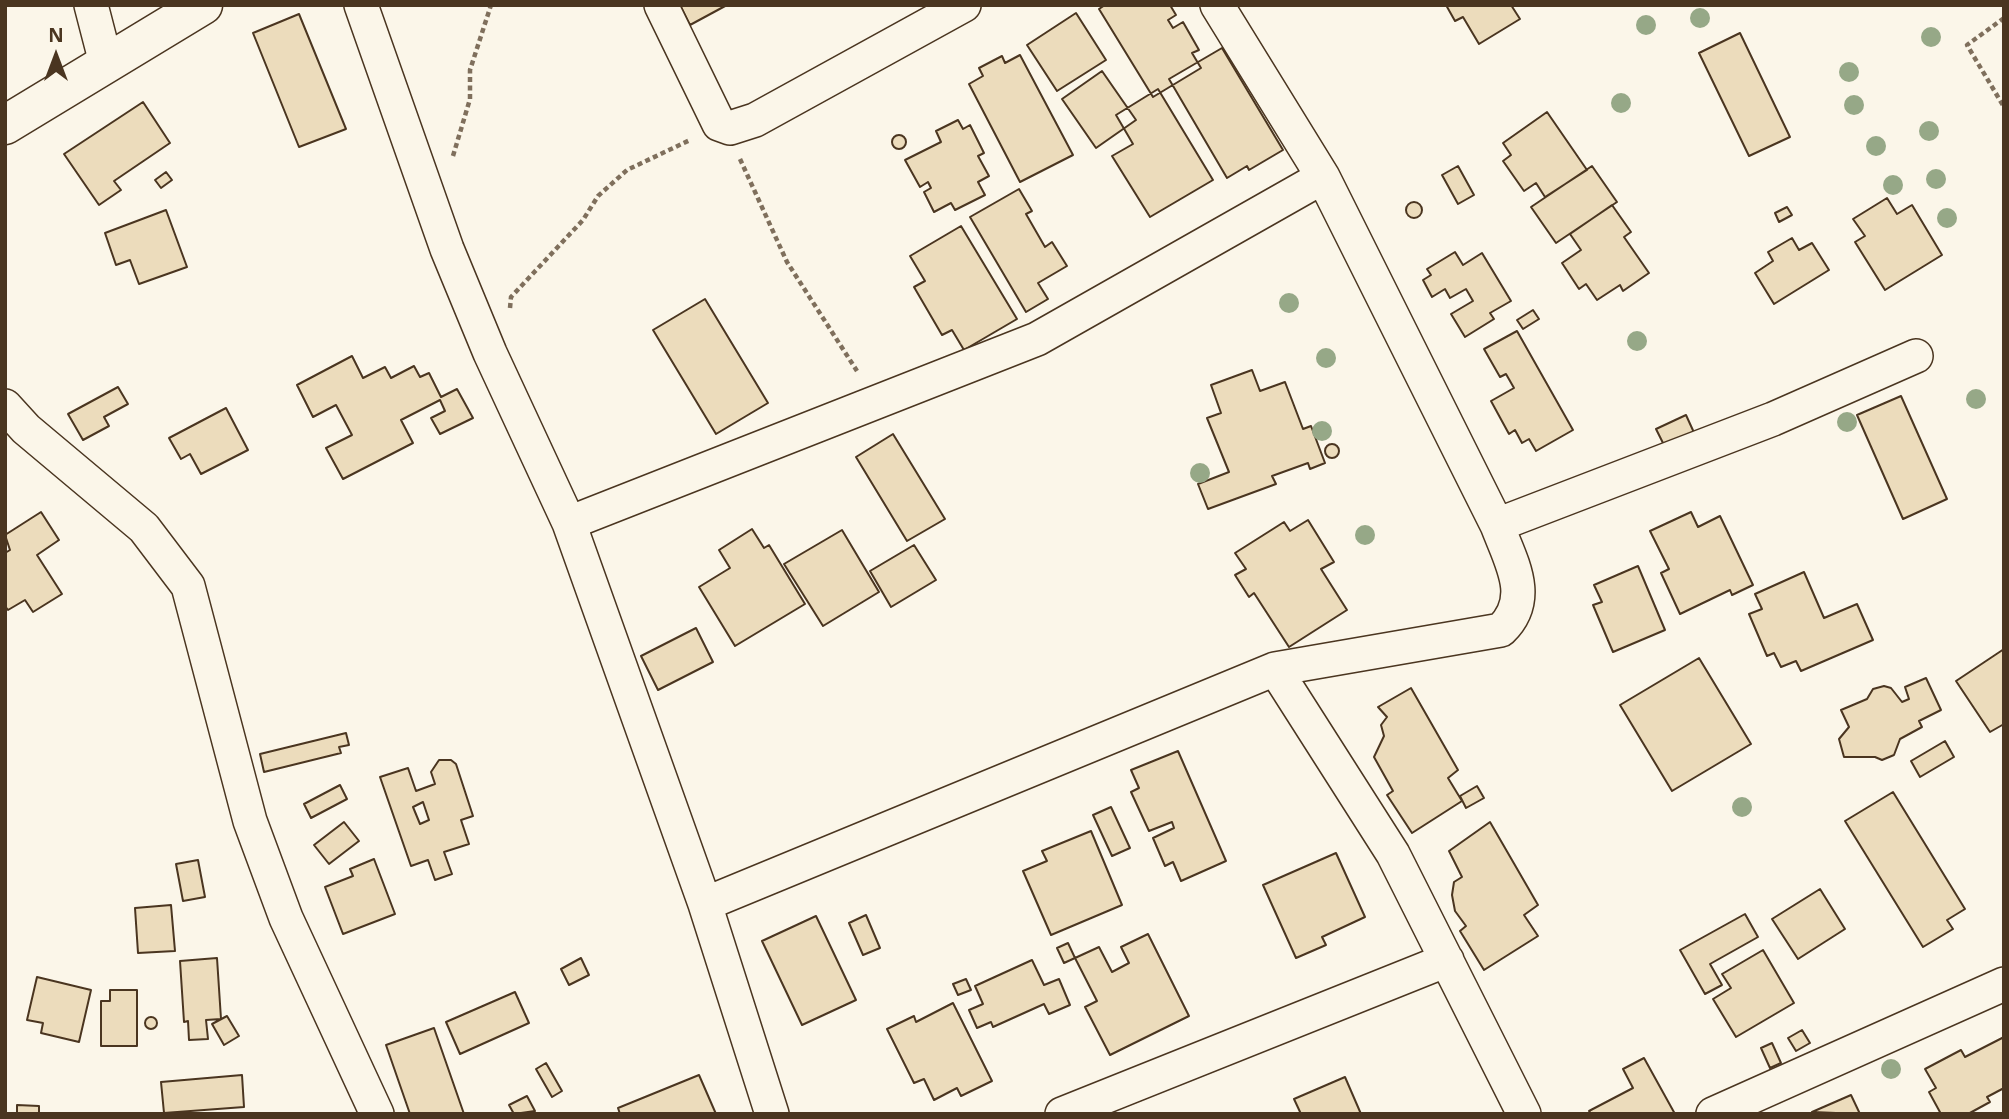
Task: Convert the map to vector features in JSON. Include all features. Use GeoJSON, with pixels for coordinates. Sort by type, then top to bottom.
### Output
{"type":"FeatureCollection","features":[{"type":"Feature","properties":{"kind":"street"},"geometry":{"type":"LineString","coordinates":[[91,5],[106,63]]}},
{"type":"Feature","properties":{"kind":"street"},"geometry":{"type":"LineString","coordinates":[[5,125],[203,5]]}},
{"type":"Feature","properties":{"kind":"street"},"geometry":{"type":"LineString","coordinates":[[361,5],[429,197],[490,353],[569,523],[705,904],[772,1114]]}},
{"type":"Feature","properties":{"kind":"street"},"geometry":{"type":"LineString","coordinates":[[661,5],[724,126],[755,120],[964,5]]}},
{"type":"Feature","properties":{"kind":"street"},"geometry":{"type":"LineString","coordinates":[[705,904],[1275,669],[1501,630],[1516,611],[1519,582],[1497,525],[1323,177],[1217,5]]}},
{"type":"Feature","properties":{"kind":"street"},"geometry":{"type":"LineString","coordinates":[[569,523],[1037,339],[1323,177]]}},
{"type":"Feature","properties":{"kind":"street"},"geometry":{"type":"LineString","coordinates":[[1497,525],[1794,411],[1916,356]]}},
{"type":"Feature","properties":{"kind":"street"},"geometry":{"type":"LineString","coordinates":[[5,406],[26,429],[144,528],[188,586],[250,821],[286,918],[377,1114]]}},
{"type":"Feature","properties":{"kind":"street"},"geometry":{"type":"LineString","coordinates":[[1275,669],[1393,854],[1524,1114]]}},
{"type":"Feature","properties":{"kind":"street"},"geometry":{"type":"LineString","coordinates":[[1062,1114],[1447,960]]}},
{"type":"Feature","properties":{"kind":"street"},"geometry":{"type":"LineString","coordinates":[[1713,1114],[2004,985]]}},
{"type":"Feature","properties":{"kind":"path"},"geometry":{"type":"LineString","coordinates":[[429,197],[449,175],[470,99],[470,69],[491,5]]}},
{"type":"Feature","properties":{"kind":"path"},"geometry":{"type":"LineString","coordinates":[[2004,18],[1967,45],[2004,107]]}},
{"type":"Feature","properties":{"kind":"path"},"geometry":{"type":"LineString","coordinates":[[490,353],[511,338],[511,297],[583,220],[598,196],[627,170],[724,126],[787,262],[877,402]]}},
{"type":"Feature","properties":{"kind":"building"},"geometry":{"type":"Polygon","coordinates":[[[680,5],[727,5],[690,25],[680,5]]]}},
{"type":"Feature","properties":{"kind":"building"},"geometry":{"type":"Polygon","coordinates":[[[1105,5],[1170,5],[1176,15],[1168,20],[1173,28],[1183,22],[1199,50],[1192,53],[1201,68],[1153,97],[1099,9],[1105,5]]]}},
{"type":"Feature","properties":{"kind":"building"},"geometry":{"type":"Polygon","coordinates":[[[1446,5],[1511,5],[1520,19],[1479,44],[1463,17],[1455,21],[1446,5]]]}},
{"type":"Feature","properties":{"kind":"building"},"geometry":{"type":"Polygon","coordinates":[[[1076,13],[1106,60],[1057,91],[1027,45],[1076,13]]]}},
{"type":"Feature","properties":{"kind":"building"},"geometry":{"type":"Polygon","coordinates":[[[299,14],[346,129],[299,147],[253,33],[299,14]]]}},
{"type":"Feature","properties":{"kind":"building"},"geometry":{"type":"Polygon","coordinates":[[[1740,33],[1790,137],[1749,156],[1699,53],[1740,33]]]}},
{"type":"Feature","properties":{"kind":"building"},"geometry":{"type":"Polygon","coordinates":[[[1222,48],[1283,150],[1249,170],[1247,166],[1227,178],[1169,79],[1222,48]]]}},
{"type":"Feature","properties":{"kind":"building"},"geometry":{"type":"Polygon","coordinates":[[[1020,55],[1073,155],[1020,182],[969,84],[983,76],[979,68],[1002,56],[1005,63],[1020,55]]]}},
{"type":"Feature","properties":{"kind":"building"},"geometry":{"type":"Polygon","coordinates":[[[1102,71],[1136,120],[1096,148],[1062,99],[1102,71]]]}},
{"type":"Feature","properties":{"kind":"building"},"geometry":{"type":"Polygon","coordinates":[[[1158,89],[1213,180],[1150,217],[1112,156],[1133,144],[1116,115],[1158,89]]]}},
{"type":"Feature","properties":{"kind":"building"},"geometry":{"type":"Polygon","coordinates":[[[143,102],[170,143],[114,181],[121,190],[99,205],[64,154],[143,102]]]}},
{"type":"Feature","properties":{"kind":"building"},"geometry":{"type":"Polygon","coordinates":[[[1547,112],[1587,170],[1545,197],[1536,183],[1524,191],[1503,161],[1511,155],[1503,143],[1547,112]]]}},
{"type":"Feature","properties":{"kind":"building"},"geometry":{"type":"Polygon","coordinates":[[[958,120],[963,129],[970,125],[984,153],[978,156],[989,176],[978,182],[985,195],[955,210],[951,203],[934,212],[924,192],[931,188],[928,182],[920,187],[905,160],[941,142],[936,131],[958,120]]]}},
{"type":"Feature","properties":{"kind":"building"},"geometry":{"type":"Polygon","coordinates":[[[899,135],[904,137],[904,147],[899,149],[894,147],[892,142],[894,137],[899,135]]]}},
{"type":"Feature","properties":{"kind":"building"},"geometry":{"type":"Polygon","coordinates":[[[1458,166],[1474,195],[1458,204],[1442,175],[1458,166]]]}},
{"type":"Feature","properties":{"kind":"building"},"geometry":{"type":"Polygon","coordinates":[[[1592,166],[1617,202],[1556,243],[1531,207],[1592,166]]]}},
{"type":"Feature","properties":{"kind":"building"},"geometry":{"type":"Polygon","coordinates":[[[166,172],[172,180],[161,188],[155,180],[166,172]]]}},
{"type":"Feature","properties":{"kind":"building"},"geometry":{"type":"Polygon","coordinates":[[[1019,189],[1032,211],[1026,214],[1045,247],[1052,242],[1067,266],[1038,283],[1048,299],[1026,312],[970,217],[1019,189]]]}},
{"type":"Feature","properties":{"kind":"building"},"geometry":{"type":"Polygon","coordinates":[[[1887,198],[1897,214],[1912,205],[1942,255],[1885,290],[1855,242],[1865,236],[1853,219],[1887,198]]]}},
{"type":"Feature","properties":{"kind":"building"},"geometry":{"type":"Polygon","coordinates":[[[1414,202],[1422,210],[1414,218],[1406,210],[1414,202]]]}},
{"type":"Feature","properties":{"kind":"building"},"geometry":{"type":"Polygon","coordinates":[[[1612,205],[1631,232],[1624,237],[1649,273],[1623,291],[1620,285],[1597,300],[1586,284],[1579,289],[1562,263],[1581,250],[1570,234],[1612,205]]]}},
{"type":"Feature","properties":{"kind":"building"},"geometry":{"type":"Polygon","coordinates":[[[1787,207],[1792,215],[1779,222],[1775,213],[1787,207]]]}},
{"type":"Feature","properties":{"kind":"building"},"geometry":{"type":"Polygon","coordinates":[[[166,210],[187,267],[139,284],[130,260],[116,265],[105,233],[166,210]]]}},
{"type":"Feature","properties":{"kind":"building"},"geometry":{"type":"Polygon","coordinates":[[[961,226],[1017,319],[964,350],[952,330],[942,335],[914,287],[925,281],[910,256],[961,226]]]}},
{"type":"Feature","properties":{"kind":"building"},"geometry":{"type":"Polygon","coordinates":[[[1792,238],[1799,250],[1812,243],[1829,270],[1774,304],[1755,273],[1773,261],[1768,252],[1792,238]]]}},
{"type":"Feature","properties":{"kind":"building"},"geometry":{"type":"Polygon","coordinates":[[[1455,252],[1463,265],[1482,253],[1511,301],[1490,313],[1494,319],[1465,337],[1451,314],[1473,301],[1466,289],[1450,298],[1445,289],[1432,297],[1423,280],[1431,275],[1427,269],[1455,252]]]}},
{"type":"Feature","properties":{"kind":"building"},"geometry":{"type":"Polygon","coordinates":[[[705,299],[768,403],[716,434],[653,330],[705,299]]]}},
{"type":"Feature","properties":{"kind":"building"},"geometry":{"type":"Polygon","coordinates":[[[1533,310],[1539,319],[1523,329],[1517,320],[1533,310]]]}},
{"type":"Feature","properties":{"kind":"building"},"geometry":{"type":"Polygon","coordinates":[[[1517,331],[1573,430],[1536,451],[1529,439],[1522,443],[1515,430],[1509,434],[1491,401],[1514,388],[1506,374],[1500,377],[1484,349],[1517,331]]]}},
{"type":"Feature","properties":{"kind":"building"},"geometry":{"type":"Polygon","coordinates":[[[352,356],[363,378],[385,367],[391,378],[414,366],[420,377],[429,373],[441,397],[457,389],[473,418],[440,434],[431,418],[445,411],[440,400],[401,420],[413,443],[343,479],[326,448],[352,435],[336,405],[313,417],[297,385],[352,356]]]}},
{"type":"Feature","properties":{"kind":"building"},"geometry":{"type":"Polygon","coordinates":[[[1252,370],[1260,391],[1285,382],[1303,429],[1311,426],[1325,463],[1310,469],[1308,463],[1272,476],[1276,484],[1208,509],[1198,484],[1229,472],[1207,418],[1221,413],[1211,385],[1252,370]]]}},
{"type":"Feature","properties":{"kind":"building"},"geometry":{"type":"Polygon","coordinates":[[[118,387],[128,404],[104,417],[109,426],[83,440],[68,414],[118,387]]]}},
{"type":"Feature","properties":{"kind":"building"},"geometry":{"type":"Polygon","coordinates":[[[1901,396],[1947,499],[1903,519],[1857,415],[1901,396]]]}},
{"type":"Feature","properties":{"kind":"building"},"geometry":{"type":"Polygon","coordinates":[[[226,408],[248,450],[201,474],[190,454],[181,459],[169,438],[226,408]]]}},
{"type":"Feature","properties":{"kind":"building"},"geometry":{"type":"Polygon","coordinates":[[[1686,415],[1696,437],[1667,451],[1656,429],[1686,415]]]}},
{"type":"Feature","properties":{"kind":"building"},"geometry":{"type":"Polygon","coordinates":[[[893,434],[945,519],[907,541],[856,457],[893,434]]]}},
{"type":"Feature","properties":{"kind":"building"},"geometry":{"type":"Polygon","coordinates":[[[1332,444],[1337,446],[1337,456],[1332,458],[1327,456],[1325,451],[1327,446],[1332,444]]]}},
{"type":"Feature","properties":{"kind":"building"},"geometry":{"type":"Polygon","coordinates":[[[41,512],[59,540],[37,555],[62,594],[33,612],[25,600],[8,610],[5,606],[5,553],[10,550],[5,535],[41,512]]]}},
{"type":"Feature","properties":{"kind":"building"},"geometry":{"type":"Polygon","coordinates":[[[1691,512],[1698,527],[1720,516],[1753,585],[1732,595],[1730,590],[1680,614],[1661,573],[1669,569],[1650,531],[1691,512]]]}},
{"type":"Feature","properties":{"kind":"building"},"geometry":{"type":"Polygon","coordinates":[[[1308,520],[1334,562],[1321,569],[1347,610],[1289,647],[1254,593],[1249,597],[1235,575],[1246,569],[1235,553],[1284,522],[1290,531],[1308,520]]]}},
{"type":"Feature","properties":{"kind":"building"},"geometry":{"type":"Polygon","coordinates":[[[752,529],[764,548],[769,545],[805,604],[735,646],[699,587],[730,568],[719,550],[752,529]]]}},
{"type":"Feature","properties":{"kind":"building"},"geometry":{"type":"Polygon","coordinates":[[[842,530],[879,592],[823,626],[784,564],[842,530]]]}},
{"type":"Feature","properties":{"kind":"building"},"geometry":{"type":"Polygon","coordinates":[[[914,545],[936,580],[891,607],[870,571],[914,545]]]}},
{"type":"Feature","properties":{"kind":"building"},"geometry":{"type":"Polygon","coordinates":[[[1638,566],[1665,630],[1613,652],[1593,605],[1602,602],[1594,585],[1638,566]]]}},
{"type":"Feature","properties":{"kind":"building"},"geometry":{"type":"Polygon","coordinates":[[[1804,572],[1824,618],[1857,604],[1873,640],[1801,671],[1796,661],[1781,667],[1774,653],[1767,656],[1749,614],[1762,609],[1755,594],[1804,572]]]}},
{"type":"Feature","properties":{"kind":"building"},"geometry":{"type":"Polygon","coordinates":[[[696,628],[713,662],[658,690],[641,656],[696,628]]]}},
{"type":"Feature","properties":{"kind":"building"},"geometry":{"type":"Polygon","coordinates":[[[2004,649],[2004,724],[1990,732],[1956,681],[2004,649]]]}},
{"type":"Feature","properties":{"kind":"building"},"geometry":{"type":"Polygon","coordinates":[[[1699,658],[1751,744],[1672,791],[1620,705],[1699,658]]]}},
{"type":"Feature","properties":{"kind":"building"},"geometry":{"type":"Polygon","coordinates":[[[1926,678],[1941,710],[1919,721],[1922,727],[1900,739],[1894,755],[1882,760],[1875,757],[1844,757],[1839,739],[1849,727],[1841,710],[1867,699],[1873,689],[1884,686],[1891,688],[1902,702],[1909,699],[1905,687],[1926,678]]]}},
{"type":"Feature","properties":{"kind":"building"},"geometry":{"type":"Polygon","coordinates":[[[1411,688],[1458,770],[1448,778],[1462,801],[1412,833],[1387,795],[1393,791],[1374,757],[1384,736],[1381,725],[1387,717],[1378,707],[1411,688]]]}},
{"type":"Feature","properties":{"kind":"building"},"geometry":{"type":"Polygon","coordinates":[[[346,733],[349,745],[339,747],[341,753],[264,772],[260,754],[346,733]]]}},
{"type":"Feature","properties":{"kind":"building"},"geometry":{"type":"Polygon","coordinates":[[[1945,741],[1954,757],[1920,777],[1911,761],[1945,741]]]}},
{"type":"Feature","properties":{"kind":"building"},"geometry":{"type":"Polygon","coordinates":[[[1178,751],[1226,861],[1181,881],[1173,862],[1165,866],[1153,838],[1174,828],[1172,822],[1149,831],[1131,792],[1139,788],[1131,770],[1178,751]]]}},
{"type":"Feature","properties":{"kind":"building"},"geometry":{"type":"Polygon","coordinates":[[[439,760],[451,760],[456,764],[473,816],[461,820],[469,844],[444,852],[452,874],[435,880],[428,860],[411,866],[380,777],[408,768],[416,791],[435,784],[431,772],[439,760]],[[423,802],[413,807],[420,824],[429,820],[423,802]]]}},
{"type":"Feature","properties":{"kind":"building"},"geometry":{"type":"Polygon","coordinates":[[[340,785],[347,799],[311,818],[304,804],[340,785]]]}},
{"type":"Feature","properties":{"kind":"building"},"geometry":{"type":"Polygon","coordinates":[[[1477,786],[1484,798],[1466,808],[1460,796],[1477,786]]]}},
{"type":"Feature","properties":{"kind":"building"},"geometry":{"type":"Polygon","coordinates":[[[1893,792],[1965,909],[1947,920],[1953,929],[1923,947],[1845,821],[1893,792]]]}},
{"type":"Feature","properties":{"kind":"building"},"geometry":{"type":"Polygon","coordinates":[[[1111,807],[1130,848],[1112,856],[1093,815],[1111,807]]]}},
{"type":"Feature","properties":{"kind":"building"},"geometry":{"type":"Polygon","coordinates":[[[344,822],[359,841],[329,864],[314,845],[344,822]]]}},
{"type":"Feature","properties":{"kind":"building"},"geometry":{"type":"Polygon","coordinates":[[[1490,822],[1538,905],[1524,915],[1538,936],[1484,970],[1460,931],[1466,926],[1455,911],[1452,895],[1454,882],[1462,877],[1449,851],[1490,822]]]}},
{"type":"Feature","properties":{"kind":"building"},"geometry":{"type":"Polygon","coordinates":[[[1091,831],[1122,905],[1051,935],[1023,871],[1047,861],[1042,851],[1091,831]]]}},
{"type":"Feature","properties":{"kind":"building"},"geometry":{"type":"Polygon","coordinates":[[[1336,853],[1365,917],[1322,937],[1326,945],[1296,958],[1263,885],[1336,853]]]}},
{"type":"Feature","properties":{"kind":"building"},"geometry":{"type":"Polygon","coordinates":[[[374,859],[395,914],[343,934],[325,887],[353,876],[350,869],[374,859]]]}},
{"type":"Feature","properties":{"kind":"building"},"geometry":{"type":"Polygon","coordinates":[[[198,860],[205,897],[183,901],[176,864],[198,860]]]}},
{"type":"Feature","properties":{"kind":"building"},"geometry":{"type":"Polygon","coordinates":[[[1820,889],[1845,929],[1798,959],[1772,919],[1820,889]]]}},
{"type":"Feature","properties":{"kind":"building"},"geometry":{"type":"Polygon","coordinates":[[[171,905],[175,951],[138,953],[135,908],[171,905]]]}},
{"type":"Feature","properties":{"kind":"building"},"geometry":{"type":"Polygon","coordinates":[[[1745,914],[1758,937],[1710,964],[1722,985],[1705,994],[1680,950],[1745,914]]]}},
{"type":"Feature","properties":{"kind":"building"},"geometry":{"type":"Polygon","coordinates":[[[866,915],[880,948],[863,955],[849,923],[866,915]]]}},
{"type":"Feature","properties":{"kind":"building"},"geometry":{"type":"Polygon","coordinates":[[[816,916],[856,1000],[802,1025],[762,941],[816,916]]]}},
{"type":"Feature","properties":{"kind":"building"},"geometry":{"type":"Polygon","coordinates":[[[1148,934],[1189,1016],[1110,1055],[1085,1007],[1097,1001],[1075,958],[1099,947],[1112,972],[1129,963],[1121,947],[1148,934]]]}},
{"type":"Feature","properties":{"kind":"building"},"geometry":{"type":"Polygon","coordinates":[[[1068,943],[1075,958],[1064,963],[1057,948],[1068,943]]]}},
{"type":"Feature","properties":{"kind":"building"},"geometry":{"type":"Polygon","coordinates":[[[1763,950],[1794,1003],[1736,1037],[1713,999],[1731,988],[1722,974],[1763,950]]]}},
{"type":"Feature","properties":{"kind":"building"},"geometry":{"type":"Polygon","coordinates":[[[217,958],[221,1019],[206,1020],[208,1039],[189,1040],[188,1021],[184,1022],[180,961],[217,958]]]}},
{"type":"Feature","properties":{"kind":"building"},"geometry":{"type":"Polygon","coordinates":[[[581,958],[589,975],[569,985],[561,969],[581,958]]]}},
{"type":"Feature","properties":{"kind":"building"},"geometry":{"type":"Polygon","coordinates":[[[1032,960],[1044,985],[1059,979],[1070,1005],[1049,1014],[1044,1004],[993,1027],[991,1022],[977,1028],[969,1010],[983,1004],[975,986],[1032,960]]]}},
{"type":"Feature","properties":{"kind":"building"},"geometry":{"type":"Polygon","coordinates":[[[37,977],[91,990],[79,1042],[41,1033],[43,1023],[27,1020],[37,977]]]}},
{"type":"Feature","properties":{"kind":"building"},"geometry":{"type":"Polygon","coordinates":[[[966,979],[971,990],[958,995],[953,984],[966,979]]]}},
{"type":"Feature","properties":{"kind":"building"},"geometry":{"type":"Polygon","coordinates":[[[110,990],[137,990],[137,1046],[101,1046],[101,1001],[110,1001],[110,990]]]}},
{"type":"Feature","properties":{"kind":"building"},"geometry":{"type":"Polygon","coordinates":[[[515,992],[529,1023],[460,1054],[446,1022],[515,992]]]}},
{"type":"Feature","properties":{"kind":"building"},"geometry":{"type":"Polygon","coordinates":[[[953,1003],[992,1081],[961,1096],[957,1088],[934,1100],[924,1079],[914,1083],[887,1029],[914,1016],[916,1022],[953,1003]]]}},
{"type":"Feature","properties":{"kind":"building"},"geometry":{"type":"Polygon","coordinates":[[[227,1016],[239,1036],[224,1045],[212,1024],[227,1016]]]}},
{"type":"Feature","properties":{"kind":"building"},"geometry":{"type":"Polygon","coordinates":[[[146,1018],[156,1018],[156,1028],[146,1028],[146,1018]]]}},
{"type":"Feature","properties":{"kind":"building"},"geometry":{"type":"Polygon","coordinates":[[[434,1028],[464,1114],[410,1114],[386,1045],[434,1028]]]}},
{"type":"Feature","properties":{"kind":"building"},"geometry":{"type":"Polygon","coordinates":[[[1802,1030],[1810,1043],[1796,1051],[1788,1038],[1802,1030]]]}},
{"type":"Feature","properties":{"kind":"building"},"geometry":{"type":"Polygon","coordinates":[[[2004,1037],[2004,1088],[1987,1097],[1990,1102],[1968,1114],[1941,1114],[1929,1092],[1936,1088],[1925,1069],[1961,1050],[1965,1057],[2004,1037]]]}},
{"type":"Feature","properties":{"kind":"building"},"geometry":{"type":"Polygon","coordinates":[[[1772,1043],[1781,1063],[1770,1068],[1761,1048],[1772,1043]]]}},
{"type":"Feature","properties":{"kind":"building"},"geometry":{"type":"Polygon","coordinates":[[[1644,1058],[1675,1114],[1591,1114],[1589,1111],[1633,1088],[1623,1069],[1644,1058]]]}},
{"type":"Feature","properties":{"kind":"building"},"geometry":{"type":"Polygon","coordinates":[[[546,1063],[562,1091],[552,1097],[536,1069],[546,1063]]]}},
{"type":"Feature","properties":{"kind":"building"},"geometry":{"type":"Polygon","coordinates":[[[242,1075],[244,1107],[164,1113],[161,1082],[242,1075]]]}},
{"type":"Feature","properties":{"kind":"building"},"geometry":{"type":"Polygon","coordinates":[[[699,1075],[716,1114],[620,1114],[618,1108],[699,1075]]]}},
{"type":"Feature","properties":{"kind":"building"},"geometry":{"type":"Polygon","coordinates":[[[1345,1077],[1361,1114],[1301,1114],[1294,1099],[1345,1077]]]}},
{"type":"Feature","properties":{"kind":"building"},"geometry":{"type":"Polygon","coordinates":[[[1851,1095],[1860,1114],[1812,1112],[1851,1095]]]}},
{"type":"Feature","properties":{"kind":"building"},"geometry":{"type":"Polygon","coordinates":[[[527,1096],[535,1111],[514,1114],[509,1105],[527,1096]]]}},
{"type":"Feature","properties":{"kind":"building"},"geometry":{"type":"Polygon","coordinates":[[[17,1105],[39,1106],[39,1113],[50,1114],[5,1114],[17,1113],[17,1105]]]}}]}
